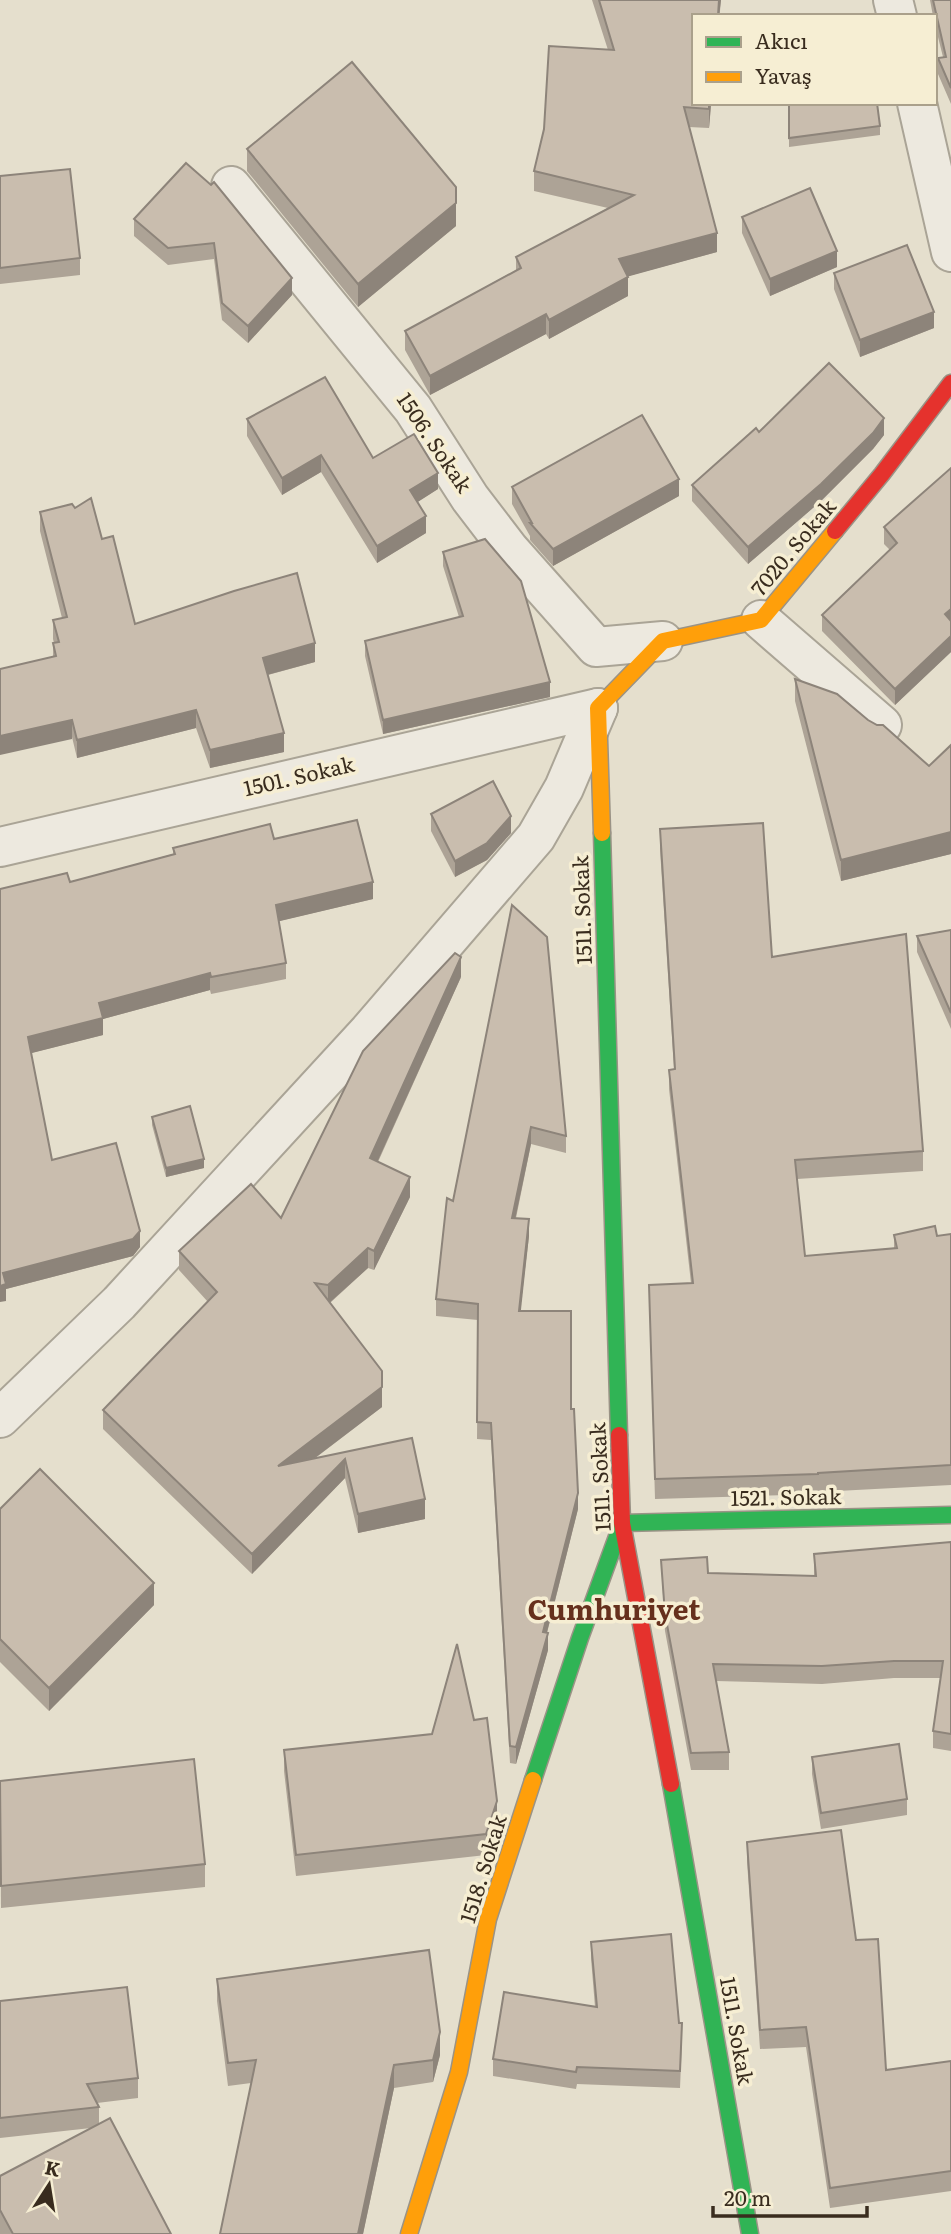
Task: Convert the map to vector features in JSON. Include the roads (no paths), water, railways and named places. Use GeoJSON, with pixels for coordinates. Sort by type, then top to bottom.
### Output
{"type":"FeatureCollection","features":[{"type":"Feature","properties":{"kind":"street"},"geometry":{"type":"LineString","coordinates":[[917,105],[951,252]]}},
{"type":"Feature","properties":{"kind":"street","name":"1506. Sokak"},"geometry":{"type":"LineString","coordinates":[[231,186],[413,409],[470,498],[509,549],[596,647],[663,641]]}},
{"type":"Feature","properties":{"kind":"street","name":"7020. Sokak"},"geometry":{"type":"LineString","coordinates":[[663,641],[761,620],[883,474],[951,383]]}},
{"type":"Feature","properties":{"kind":"street"},"geometry":{"type":"LineString","coordinates":[[761,620],[881,725]]}},
{"type":"Feature","properties":{"kind":"street"},"geometry":{"type":"LineString","coordinates":[[0,1418],[119,1303],[369,1031],[537,837],[564,788],[598,708],[663,641]]}},
{"type":"Feature","properties":{"kind":"street","name":"1501. Sokak"},"geometry":{"type":"LineString","coordinates":[[0,847],[598,708]]}},
{"type":"Feature","properties":{"kind":"street","name":"1511. Sokak"},"geometry":{"type":"LineString","coordinates":[[598,708],[622,1523],[685,1859],[750,2234]]}},
{"type":"Feature","properties":{"kind":"street","name":"1521. Sokak"},"geometry":{"type":"LineString","coordinates":[[622,1523],[951,1515]]}},
{"type":"Feature","properties":{"kind":"street","name":"1518. Sokak"},"geometry":{"type":"LineString","coordinates":[[409,2234],[459,2072],[488,1919],[580,1638],[622,1523]]}},
{"type":"Feature","properties":{"kind":"district","name":"Cumhuriyet"},"geometry":{"type":"Point","coordinates":[614,1610]}}]}
